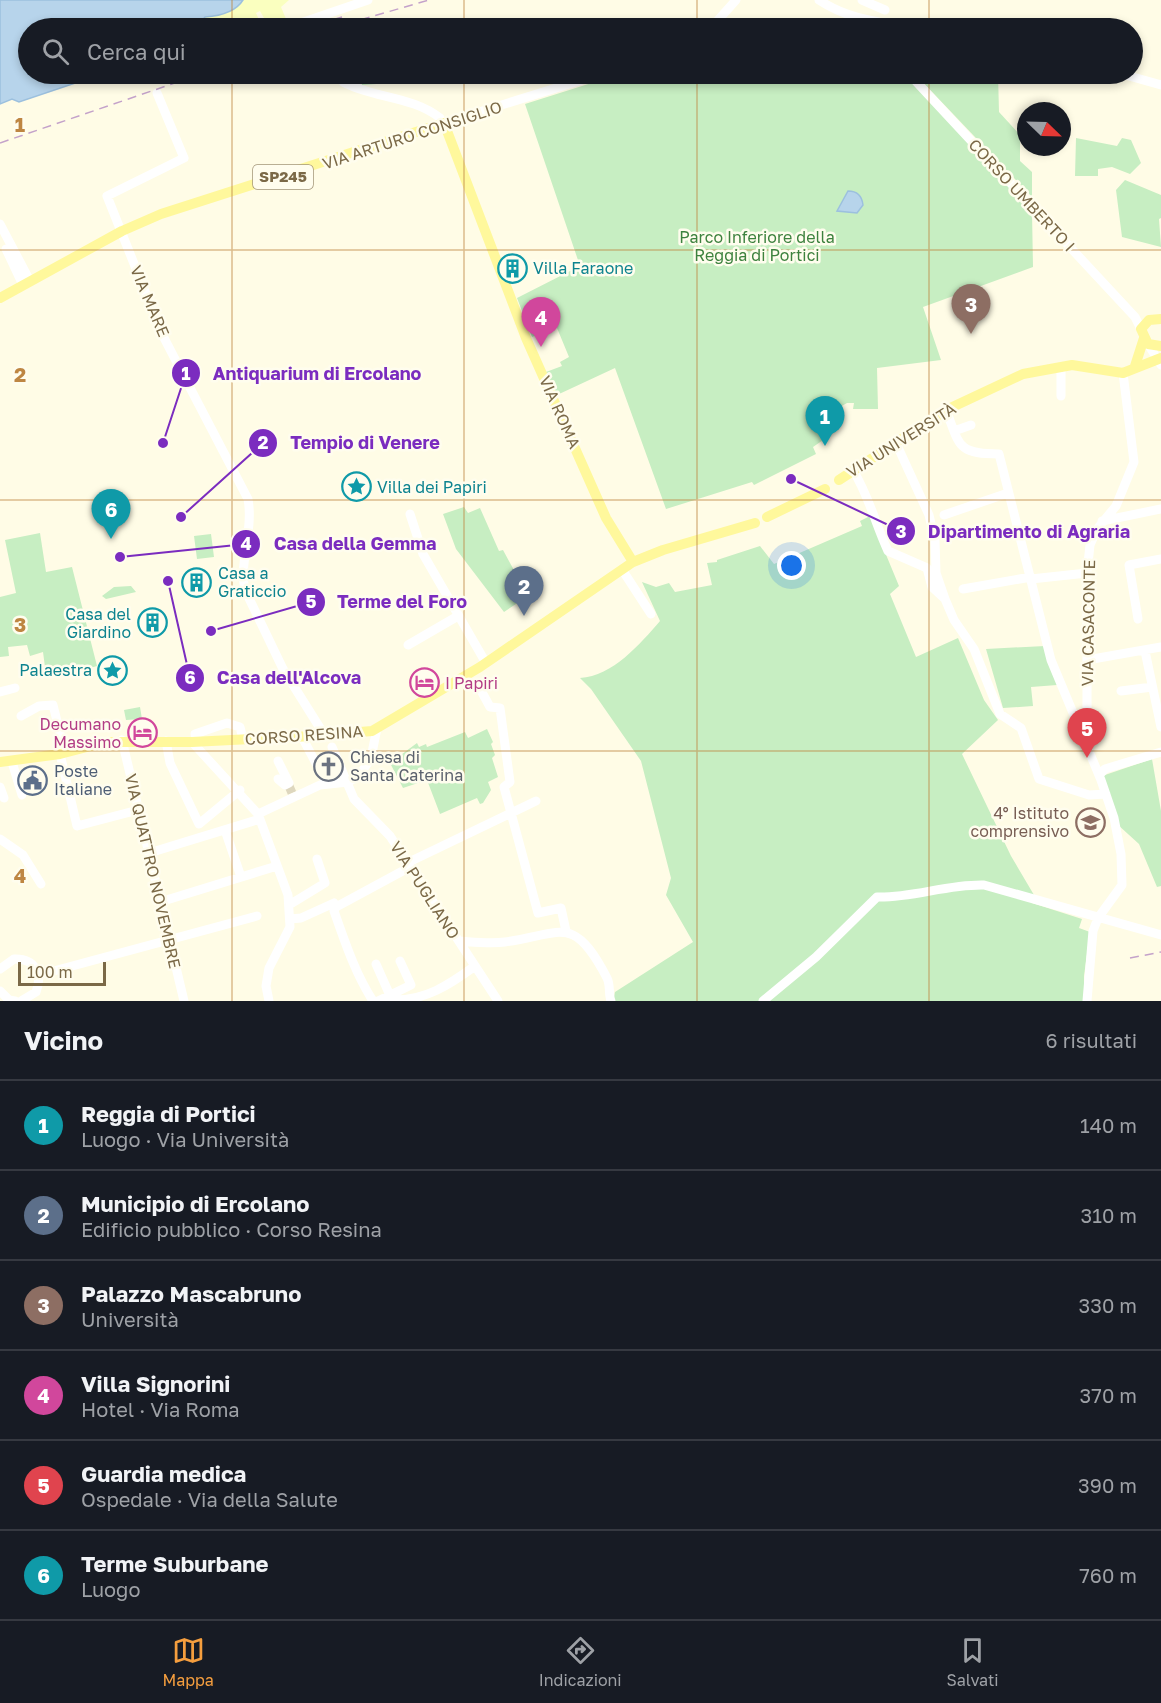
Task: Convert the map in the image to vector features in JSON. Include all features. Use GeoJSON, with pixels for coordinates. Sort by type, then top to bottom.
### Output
{"type":"FeatureCollection","features":[{"type":"Feature","properties":{"kind":"main road","name":"VIA ARTURO CONSIGLIO"},"geometry":{"type":"LineString","coordinates":[[122,231],[161,214],[443,124]]}},
{"type":"Feature","properties":{"kind":"main road","name":"VIA ROMA"},"geometry":{"type":"LineString","coordinates":[[443,124],[526,338],[606,518],[633,562]]}},
{"type":"Feature","properties":{"kind":"main road","name":"SP245"},"geometry":{"type":"LineString","coordinates":[[0,298],[122,231]]}},
{"type":"Feature","properties":{"kind":"main road"},"geometry":{"type":"LineString","coordinates":[[1135,366],[1145,333],[1161,318]]}},
{"type":"Feature","properties":{"kind":"main road"},"geometry":{"type":"LineString","coordinates":[[1145,333],[1161,346]]}},
{"type":"Feature","properties":{"kind":"main road"},"geometry":{"type":"LineString","coordinates":[[1123,373],[1135,366],[1160,361]]}},
{"type":"Feature","properties":{"kind":"main road","name":"VIA UNIVERSITÀ"},"geometry":{"type":"LineString","coordinates":[[839,480],[946,410],[1023,374],[1072,365],[1123,373]]}},
{"type":"Feature","properties":{"kind":"main road"},"geometry":{"type":"LineString","coordinates":[[767,517],[825,489]]}},
{"type":"Feature","properties":{"kind":"main road"},"geometry":{"type":"LineString","coordinates":[[633,562],[663,550],[755,523]]}},
{"type":"Feature","properties":{"kind":"main road","name":"CORSO RESINA"},"geometry":{"type":"LineString","coordinates":[[0,762],[62,753],[122,740],[194,742],[302,737],[377,728],[486,663],[633,562]]}},
{"type":"Feature","properties":{"kind":"street"},"geometry":{"type":"LineString","coordinates":[[315,18],[368,0]]}},
{"type":"Feature","properties":{"kind":"street"},"geometry":{"type":"LineString","coordinates":[[720,18],[734,0]]}},
{"type":"Feature","properties":{"kind":"street"},"geometry":{"type":"LineString","coordinates":[[819,0],[834,10],[855,18]]}},
{"type":"Feature","properties":{"kind":"street"},"geometry":{"type":"LineString","coordinates":[[862,0],[885,10]]}},
{"type":"Feature","properties":{"kind":"street"},"geometry":{"type":"LineString","coordinates":[[1143,80],[1161,85]]}},
{"type":"Feature","properties":{"kind":"street"},"geometry":{"type":"LineString","coordinates":[[347,84],[354,88],[384,94],[426,111],[440,118],[443,124]]}},
{"type":"Feature","properties":{"kind":"street","name":"VIA ARTURO CONSIGLIO"},"geometry":{"type":"LineString","coordinates":[[443,124],[569,84]]}},
{"type":"Feature","properties":{"kind":"street","name":"CORSO UMBERTO I"},"geometry":{"type":"LineString","coordinates":[[918,84],[1135,317],[1160,361]]}},
{"type":"Feature","properties":{"kind":"street","name":"VIA MARE"},"geometry":{"type":"LineString","coordinates":[[157,93],[184,158],[107,196],[162,334],[248,499],[251,522],[242,580],[283,669],[320,728]]}},
{"type":"Feature","properties":{"kind":"street"},"geometry":{"type":"LineString","coordinates":[[0,224],[27,283]]}},
{"type":"Feature","properties":{"kind":"street"},"geometry":{"type":"LineString","coordinates":[[0,236],[27,283]]}},
{"type":"Feature","properties":{"kind":"street"},"geometry":{"type":"LineString","coordinates":[[1061,368],[1061,396]]}},
{"type":"Feature","properties":{"kind":"street","name":"VIA CASACONTE"},"geometry":{"type":"LineString","coordinates":[[1087,743],[1087,573],[1090,545],[1102,521],[1116,506],[1134,462],[1123,373]]}},
{"type":"Feature","properties":{"kind":"street"},"geometry":{"type":"LineString","coordinates":[[946,410],[962,448],[976,455],[999,454],[1051,660],[1106,794],[1121,854],[1122,885],[1098,918],[1093,931],[1088,966],[1087,1001]]}},
{"type":"Feature","properties":{"kind":"street"},"geometry":{"type":"LineString","coordinates":[[1116,411],[1127,410]]}},
{"type":"Feature","properties":{"kind":"street"},"geometry":{"type":"LineString","coordinates":[[954,431],[971,425]]}},
{"type":"Feature","properties":{"kind":"street"},"geometry":{"type":"LineString","coordinates":[[896,443],[929,515],[935,540],[936,573],[945,599],[954,620],[974,649],[1000,714],[1021,728],[1039,779],[1089,795],[1106,794]]}},
{"type":"Feature","properties":{"kind":"street"},"geometry":{"type":"LineString","coordinates":[[853,470],[868,493],[873,520],[888,551],[927,568],[932,587],[945,599]]}},
{"type":"Feature","properties":{"kind":"street"},"geometry":{"type":"LineString","coordinates":[[944,515],[1008,493]]}},
{"type":"Feature","properties":{"kind":"street"},"geometry":{"type":"LineString","coordinates":[[1102,521],[1161,509]]}},
{"type":"Feature","properties":{"kind":"street"},"geometry":{"type":"LineString","coordinates":[[410,514],[423,555],[486,663]]}},
{"type":"Feature","properties":{"kind":"street"},"geometry":{"type":"LineString","coordinates":[[1138,619],[1129,564],[1161,559]]}},
{"type":"Feature","properties":{"kind":"street"},"geometry":{"type":"LineString","coordinates":[[623,571],[651,614]]}},
{"type":"Feature","properties":{"kind":"street"},"geometry":{"type":"LineString","coordinates":[[963,589],[1031,578],[1087,573]]}},
{"type":"Feature","properties":{"kind":"street"},"geometry":{"type":"LineString","coordinates":[[408,645],[458,616]]}},
{"type":"Feature","properties":{"kind":"street"},"geometry":{"type":"LineString","coordinates":[[1087,660],[1161,647]]}},
{"type":"Feature","properties":{"kind":"street"},"geometry":{"type":"LineString","coordinates":[[1145,651],[1161,727]]}},
{"type":"Feature","properties":{"kind":"street"},"geometry":{"type":"LineString","coordinates":[[478,685],[490,707],[500,708],[510,782],[504,787],[538,913],[561,909],[566,931]]}},
{"type":"Feature","properties":{"kind":"street"},"geometry":{"type":"LineString","coordinates":[[1121,691],[1152,687]]}},
{"type":"Feature","properties":{"kind":"street"},"geometry":{"type":"LineString","coordinates":[[0,692],[15,688]]}},
{"type":"Feature","properties":{"kind":"street"},"geometry":{"type":"LineString","coordinates":[[21,716],[39,706],[53,705],[77,826],[138,810]]}},
{"type":"Feature","properties":{"kind":"street"},"geometry":{"type":"LineString","coordinates":[[243,739],[240,727],[227,723],[195,734],[194,742],[240,790],[259,816],[288,895],[290,919],[285,941],[269,968],[266,986],[269,1001]]}},
{"type":"Feature","properties":{"kind":"street"},"geometry":{"type":"LineString","coordinates":[[149,853],[225,830],[259,816],[290,790],[348,782],[368,765],[377,728]]}},
{"type":"Feature","properties":{"kind":"street"},"geometry":{"type":"LineString","coordinates":[[302,737],[327,784]]}},
{"type":"Feature","properties":{"kind":"street","name":"VIA QUATTRO NOVEMBRE"},"geometry":{"type":"LineString","coordinates":[[122,740],[184,1001]]}},
{"type":"Feature","properties":{"kind":"street"},"geometry":{"type":"LineString","coordinates":[[166,741],[170,763],[199,824],[240,790]]}},
{"type":"Feature","properties":{"kind":"street","name":"VIA PUGLIANO"},"geometry":{"type":"LineString","coordinates":[[332,747],[354,799],[390,836],[498,1001]]}},
{"type":"Feature","properties":{"kind":"street"},"geometry":{"type":"LineString","coordinates":[[1099,775],[1105,770],[1161,752]]}},
{"type":"Feature","properties":{"kind":"street"},"geometry":{"type":"LineString","coordinates":[[279,761],[290,790]]}},
{"type":"Feature","properties":{"kind":"street"},"geometry":{"type":"LineString","coordinates":[[12,762],[22,795]]}},
{"type":"Feature","properties":{"kind":"street"},"geometry":{"type":"LineString","coordinates":[[278,779],[290,790]]}},
{"type":"Feature","properties":{"kind":"street"},"geometry":{"type":"LineString","coordinates":[[0,787],[4,798]]}},
{"type":"Feature","properties":{"kind":"street"},"geometry":{"type":"LineString","coordinates":[[373,1001],[361,983],[347,949],[334,910],[336,907],[408,865],[536,801]]}},
{"type":"Feature","properties":{"kind":"street"},"geometry":{"type":"LineString","coordinates":[[225,830],[241,877]]}},
{"type":"Feature","properties":{"kind":"street"},"geometry":{"type":"LineString","coordinates":[[0,839],[23,855],[41,884]]}},
{"type":"Feature","properties":{"kind":"street"},"geometry":{"type":"LineString","coordinates":[[289,905],[325,884],[317,859]]}},
{"type":"Feature","properties":{"kind":"street"},"geometry":{"type":"LineString","coordinates":[[160,902],[277,866]]}},
{"type":"Feature","properties":{"kind":"street"},"geometry":{"type":"LineString","coordinates":[[763,1001],[816,957],[878,897],[892,898],[963,884],[984,885],[1161,935]]}},
{"type":"Feature","properties":{"kind":"street"},"geometry":{"type":"LineString","coordinates":[[290,919],[300,918],[334,903],[336,907]]}},
{"type":"Feature","properties":{"kind":"street"},"geometry":{"type":"LineString","coordinates":[[39,975],[257,916]]}},
{"type":"Feature","properties":{"kind":"street"},"geometry":{"type":"LineString","coordinates":[[459,941],[505,942],[552,931],[566,931],[584,945],[608,980],[610,1001]]}},
{"type":"Feature","properties":{"kind":"street"},"geometry":{"type":"LineString","coordinates":[[0,969],[9,961],[20,959],[33,964],[39,975],[36,992],[24,1001]]}},
{"type":"Feature","properties":{"kind":"street"},"geometry":{"type":"LineString","coordinates":[[378,1001],[411,986],[400,961]]}},
{"type":"Feature","properties":{"kind":"street"},"geometry":{"type":"LineString","coordinates":[[376,964],[392,1000],[412,1001],[425,997],[475,966]]}},
{"type":"Feature","properties":{"kind":"street"},"geometry":{"type":"LineString","coordinates":[[0,991],[9,1000],[15,1001]]}},
{"type":"Feature","properties":{"kind":"green space","name":"Parco Inferiore della Reggia di Portici"},"geometry":{"type":"Polygon","coordinates":[[[588,84],[915,84],[1032,212],[1033,267],[923,307],[941,360],[877,368],[878,409],[853,409],[854,403],[847,403],[833,411],[839,429],[813,447],[816,454],[754,485],[752,482],[666,509],[615,368],[557,395],[546,372],[562,366],[560,362],[569,357],[557,328],[532,337],[517,298],[580,266],[525,104],[588,84]]]}},
{"type":"Feature","properties":{"kind":"green space"},"geometry":{"type":"Polygon","coordinates":[[[925,84],[998,84],[999,112],[1017,132],[1017,156],[1020,156],[1020,161],[1032,172],[1032,197],[925,84]]]}},
{"type":"Feature","properties":{"kind":"green space"},"geometry":{"type":"Polygon","coordinates":[[[1076,138],[1117,146],[1122,138],[1131,140],[1141,163],[1130,174],[1112,167],[1098,169],[1098,176],[1075,176],[1076,138]]]}},
{"type":"Feature","properties":{"kind":"green space"},"geometry":{"type":"Polygon","coordinates":[[[1125,180],[1161,195],[1161,218],[1159,219],[1161,247],[1122,237],[1116,190],[1125,180]]]}},
{"type":"Feature","properties":{"kind":"green space"},"geometry":{"type":"Polygon","coordinates":[[[464,507],[468,513],[480,508],[499,551],[503,550],[528,596],[504,612],[456,549],[443,514],[464,507]]]}},
{"type":"Feature","properties":{"kind":"green space"},"geometry":{"type":"Polygon","coordinates":[[[870,516],[899,586],[890,594],[916,657],[958,638],[984,700],[998,720],[962,754],[1011,856],[1034,895],[1032,903],[1082,919],[1079,928],[1090,932],[1084,976],[1084,1001],[613,1001],[615,992],[693,942],[666,895],[671,878],[641,761],[591,689],[580,678],[592,676],[615,665],[635,649],[660,621],[642,582],[656,587],[669,583],[675,592],[712,585],[707,563],[717,562],[717,560],[760,546],[774,564],[862,526],[860,521],[870,516]]]}},
{"type":"Feature","properties":{"kind":"green space"},"geometry":{"type":"Polygon","coordinates":[[[40,533],[46,572],[72,567],[97,666],[66,675],[45,667],[43,652],[30,656],[27,645],[8,647],[9,656],[0,657],[0,597],[16,593],[5,540],[40,533]]]}},
{"type":"Feature","properties":{"kind":"green space"},"geometry":{"type":"Polygon","coordinates":[[[211,534],[214,557],[197,559],[194,536],[211,534]]]}},
{"type":"Feature","properties":{"kind":"green space"},"geometry":{"type":"Polygon","coordinates":[[[131,586],[136,592],[106,599],[102,596],[114,587],[131,586]]]}},
{"type":"Feature","properties":{"kind":"green space"},"geometry":{"type":"Polygon","coordinates":[[[1045,646],[1057,685],[1031,687],[1033,706],[1003,708],[986,649],[1045,646]]]}},
{"type":"Feature","properties":{"kind":"green space"},"geometry":{"type":"Polygon","coordinates":[[[140,707],[142,719],[126,720],[124,710],[140,707]]]}},
{"type":"Feature","properties":{"kind":"green space"},"geometry":{"type":"Polygon","coordinates":[[[487,729],[493,742],[491,744],[495,755],[492,758],[498,777],[488,782],[491,790],[483,803],[480,804],[477,798],[440,814],[427,780],[403,788],[390,763],[417,743],[419,747],[426,744],[427,747],[465,732],[468,738],[487,729]]]}},
{"type":"Feature","properties":{"kind":"green space"},"geometry":{"type":"Polygon","coordinates":[[[1152,759],[1161,811],[1161,886],[1157,887],[1139,844],[1117,824],[1102,776],[1152,759]]]}},
{"type":"Feature","properties":{"kind":"sand"},"geometry":{"type":"Polygon","coordinates":[[[243,0],[289,0],[281,7],[286,18],[264,18],[260,11],[256,13],[258,18],[204,18],[221,15],[243,0]]]}},
{"type":"Feature","properties":{"kind":"water"},"geometry":{"type":"Polygon","coordinates":[[[0,0],[243,0],[231,11],[204,18],[18,18],[18,84],[72,84],[19,102],[12,99],[0,104],[0,0]]]}},
{"type":"Feature","properties":{"kind":"water"},"geometry":{"type":"Polygon","coordinates":[[[848,191],[857,193],[862,199],[863,205],[857,213],[837,211],[848,191]]]}},
{"type":"Feature","properties":{"kind":"tunnel"},"geometry":{"type":"LineString","coordinates":[[289,786],[292,793]]}},
{"type":"Feature","properties":{"kind":"railway"},"geometry":{"type":"LineString","coordinates":[[367,18],[429,0]]}},
{"type":"Feature","properties":{"kind":"railway"},"geometry":{"type":"LineString","coordinates":[[0,143],[172,84]]}},
{"type":"Feature","properties":{"kind":"railway"},"geometry":{"type":"LineString","coordinates":[[1130,958],[1161,952]]}},
{"type":"Feature","properties":{"kind":"place","name":"Villa Faraone"},"geometry":{"type":"Point","coordinates":[512,268]}},
{"type":"Feature","properties":{"kind":"place","name":"Palazzo Mascabruno"},"geometry":{"type":"Point","coordinates":[971,334]}},
{"type":"Feature","properties":{"kind":"place","name":"Villa Signorini"},"geometry":{"type":"Point","coordinates":[541,347]}},
{"type":"Feature","properties":{"kind":"place","name":"Antiquarium di Ercolano"},"geometry":{"type":"Point","coordinates":[163,443]}},
{"type":"Feature","properties":{"kind":"place","name":"Reggia di Portici"},"geometry":{"type":"Point","coordinates":[825,446]}},
{"type":"Feature","properties":{"kind":"place","name":"Dipartimento di Agraria"},"geometry":{"type":"Point","coordinates":[791,479]}},
{"type":"Feature","properties":{"kind":"place","name":"Villa dei Papiri"},"geometry":{"type":"Point","coordinates":[356,487]}},
{"type":"Feature","properties":{"kind":"place","name":"Tempio di Venere"},"geometry":{"type":"Point","coordinates":[181,517]}},
{"type":"Feature","properties":{"kind":"place","name":"Terme Suburbane"},"geometry":{"type":"Point","coordinates":[111,539]}},
{"type":"Feature","properties":{"kind":"place","name":"Casa della Gemma"},"geometry":{"type":"Point","coordinates":[120,557]}},
{"type":"Feature","properties":{"kind":"place","name":"Casa dell'Alcova"},"geometry":{"type":"Point","coordinates":[168,581]}},
{"type":"Feature","properties":{"kind":"place","name":"Casa a Graticcio"},"geometry":{"type":"Point","coordinates":[197,582]}},
{"type":"Feature","properties":{"kind":"place","name":"Municipio di Ercolano"},"geometry":{"type":"Point","coordinates":[524,616]}},
{"type":"Feature","properties":{"kind":"place","name":"Casa del Giardino"},"geometry":{"type":"Point","coordinates":[152,623]}},
{"type":"Feature","properties":{"kind":"place","name":"Terme del Foro"},"geometry":{"type":"Point","coordinates":[211,631]}},
{"type":"Feature","properties":{"kind":"place","name":"Palaestra"},"geometry":{"type":"Point","coordinates":[113,670]}},
{"type":"Feature","properties":{"kind":"place","name":"I Papiri"},"geometry":{"type":"Point","coordinates":[424,683]}},
{"type":"Feature","properties":{"kind":"place","name":"Decumano Massimo"},"geometry":{"type":"Point","coordinates":[142,733]}},
{"type":"Feature","properties":{"kind":"place","name":"Guardia medica"},"geometry":{"type":"Point","coordinates":[1087,758]}},
{"type":"Feature","properties":{"kind":"place","name":"Chiesa di Santa Caterina"},"geometry":{"type":"Point","coordinates":[329,766]}},
{"type":"Feature","properties":{"kind":"place","name":"Poste Italiane"},"geometry":{"type":"Point","coordinates":[33,780]}},
{"type":"Feature","properties":{"kind":"place","name":"4° Istituto comprensivo"},"geometry":{"type":"Point","coordinates":[1090,822]}}]}
